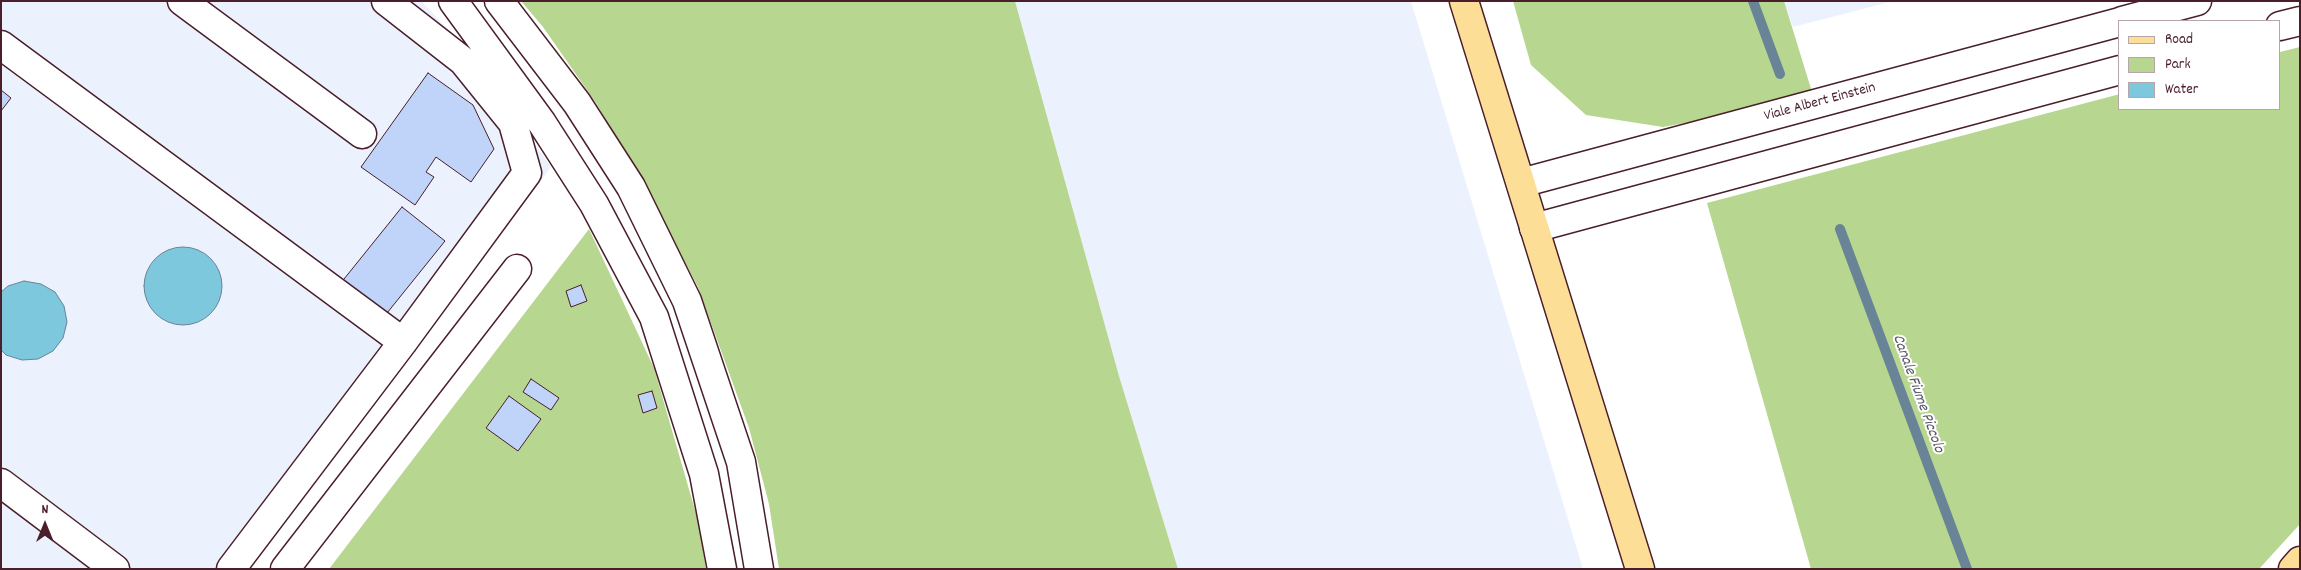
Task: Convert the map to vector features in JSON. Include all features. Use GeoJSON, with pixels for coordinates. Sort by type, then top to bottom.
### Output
{"type":"FeatureCollection","features":[{"type":"Feature","properties":{"kind":"main road"},"geometry":{"type":"LineString","coordinates":[[1464,1],[1640,569]]}},
{"type":"Feature","properties":{"kind":"main road"},"geometry":{"type":"LineString","coordinates":[[2293,569],[2300,561]]}},
{"type":"Feature","properties":{"kind":"street"},"geometry":{"type":"LineString","coordinates":[[182,1],[362,134]]}},
{"type":"Feature","properties":{"kind":"street"},"geometry":{"type":"LineString","coordinates":[[231,569],[403,342],[527,173],[513,124],[463,61],[386,1]]}},
{"type":"Feature","properties":{"kind":"street"},"geometry":{"type":"LineString","coordinates":[[453,1],[542,123],[594,204],[654,317],[704,474],[722,569]]}},
{"type":"Feature","properties":{"kind":"street"},"geometry":{"type":"LineString","coordinates":[[499,1],[577,103],[631,187],[687,301],[741,462],[759,569]]}},
{"type":"Feature","properties":{"kind":"street","name":"Viale Albert Einstein"},"geometry":{"type":"LineString","coordinates":[[2128,20],[2197,1]]}},
{"type":"Feature","properties":{"kind":"street"},"geometry":{"type":"LineString","coordinates":[[2281,26],[2300,21]]}},
{"type":"Feature","properties":{"kind":"street","name":"Viale Albert Einstein"},"geometry":{"type":"LineString","coordinates":[[1521,183],[2118,23]]}},
{"type":"Feature","properties":{"kind":"street"},"geometry":{"type":"LineString","coordinates":[[1,45],[403,342]]}},
{"type":"Feature","properties":{"kind":"street"},"geometry":{"type":"LineString","coordinates":[[1534,228],[2118,71]]}},
{"type":"Feature","properties":{"kind":"street"},"geometry":{"type":"LineString","coordinates":[[285,569],[516,268]]}},
{"type":"Feature","properties":{"kind":"street"},"geometry":{"type":"LineString","coordinates":[[1,483],[116,569]]}},
{"type":"Feature","properties":{"kind":"shaded area"},"geometry":{"type":"Polygon","coordinates":[[[1,1],[421,1],[471,53],[551,167],[250,569],[1,569],[1,1]]]}},
{"type":"Feature","properties":{"kind":"shaded area"},"geometry":{"type":"Polygon","coordinates":[[[1015,1],[1411,1],[1583,569],[1178,569],[1119,376],[1015,1]]]}},
{"type":"Feature","properties":{"kind":"shaded area"},"geometry":{"type":"Polygon","coordinates":[[[1784,1],[1894,1],[1793,27],[1784,1]]]}},
{"type":"Feature","properties":{"kind":"green space"},"geometry":{"type":"Polygon","coordinates":[[[521,1],[1015,1],[1119,376],[1178,569],[779,569],[769,504],[749,428],[698,287],[645,186],[596,103],[543,27],[521,1]]]}},
{"type":"Feature","properties":{"kind":"green space"},"geometry":{"type":"Polygon","coordinates":[[[1513,1],[1784,1],[1812,92],[1728,115],[1663,127],[1586,115],[1531,65],[1513,1]]]}},
{"type":"Feature","properties":{"kind":"green space"},"geometry":{"type":"Polygon","coordinates":[[[2300,47],[2300,524],[2259,569],[1811,569],[1707,203],[2118,95],[2118,110],[2281,110],[2281,52],[2300,47]]]}},
{"type":"Feature","properties":{"kind":"green space"},"geometry":{"type":"Polygon","coordinates":[[[589,229],[654,368],[699,524],[706,569],[329,569],[589,229]]]}},
{"type":"Feature","properties":{"kind":"water"},"geometry":{"type":"Polygon","coordinates":[[[175,247],[191,247],[205,253],[216,264],[222,278],[222,294],[216,308],[205,319],[191,325],[175,325],[161,319],[150,308],[144,294],[144,278],[150,264],[161,253],[175,247]]]}},
{"type":"Feature","properties":{"kind":"water"},"geometry":{"type":"Polygon","coordinates":[[[24,281],[41,284],[55,292],[64,306],[67,322],[63,338],[53,351],[38,359],[22,360],[6,355],[1,350],[1,292],[8,286],[24,281]]]}},
{"type":"Feature","properties":{"kind":"building"},"geometry":{"type":"Polygon","coordinates":[[[428,73],[473,105],[494,149],[471,182],[436,157],[426,172],[434,177],[415,205],[361,167],[428,73]]]}},
{"type":"Feature","properties":{"kind":"building"},"geometry":{"type":"Polygon","coordinates":[[[1,90],[11,98],[1,111],[1,90]]]}},
{"type":"Feature","properties":{"kind":"building"},"geometry":{"type":"Polygon","coordinates":[[[402,207],[445,241],[383,318],[340,284],[402,207]]]}},
{"type":"Feature","properties":{"kind":"building"},"geometry":{"type":"Polygon","coordinates":[[[581,285],[587,301],[571,307],[566,291],[581,285]]]}},
{"type":"Feature","properties":{"kind":"building"},"geometry":{"type":"Polygon","coordinates":[[[531,379],[559,398],[551,410],[523,392],[531,379]]]}},
{"type":"Feature","properties":{"kind":"building"},"geometry":{"type":"Polygon","coordinates":[[[652,391],[657,408],[643,413],[638,395],[652,391]]]}},
{"type":"Feature","properties":{"kind":"building"},"geometry":{"type":"Polygon","coordinates":[[[509,396],[541,419],[518,451],[486,428],[509,396]]]}},
{"type":"Feature","properties":{"kind":"waterway","name":"Canale Fiume Piccolo"},"geometry":{"type":"LineString","coordinates":[[1753,1],[1780,74]]}},
{"type":"Feature","properties":{"kind":"waterway","name":"Canale Fiume Piccolo"},"geometry":{"type":"LineString","coordinates":[[1840,229],[1967,569]]}}]}
